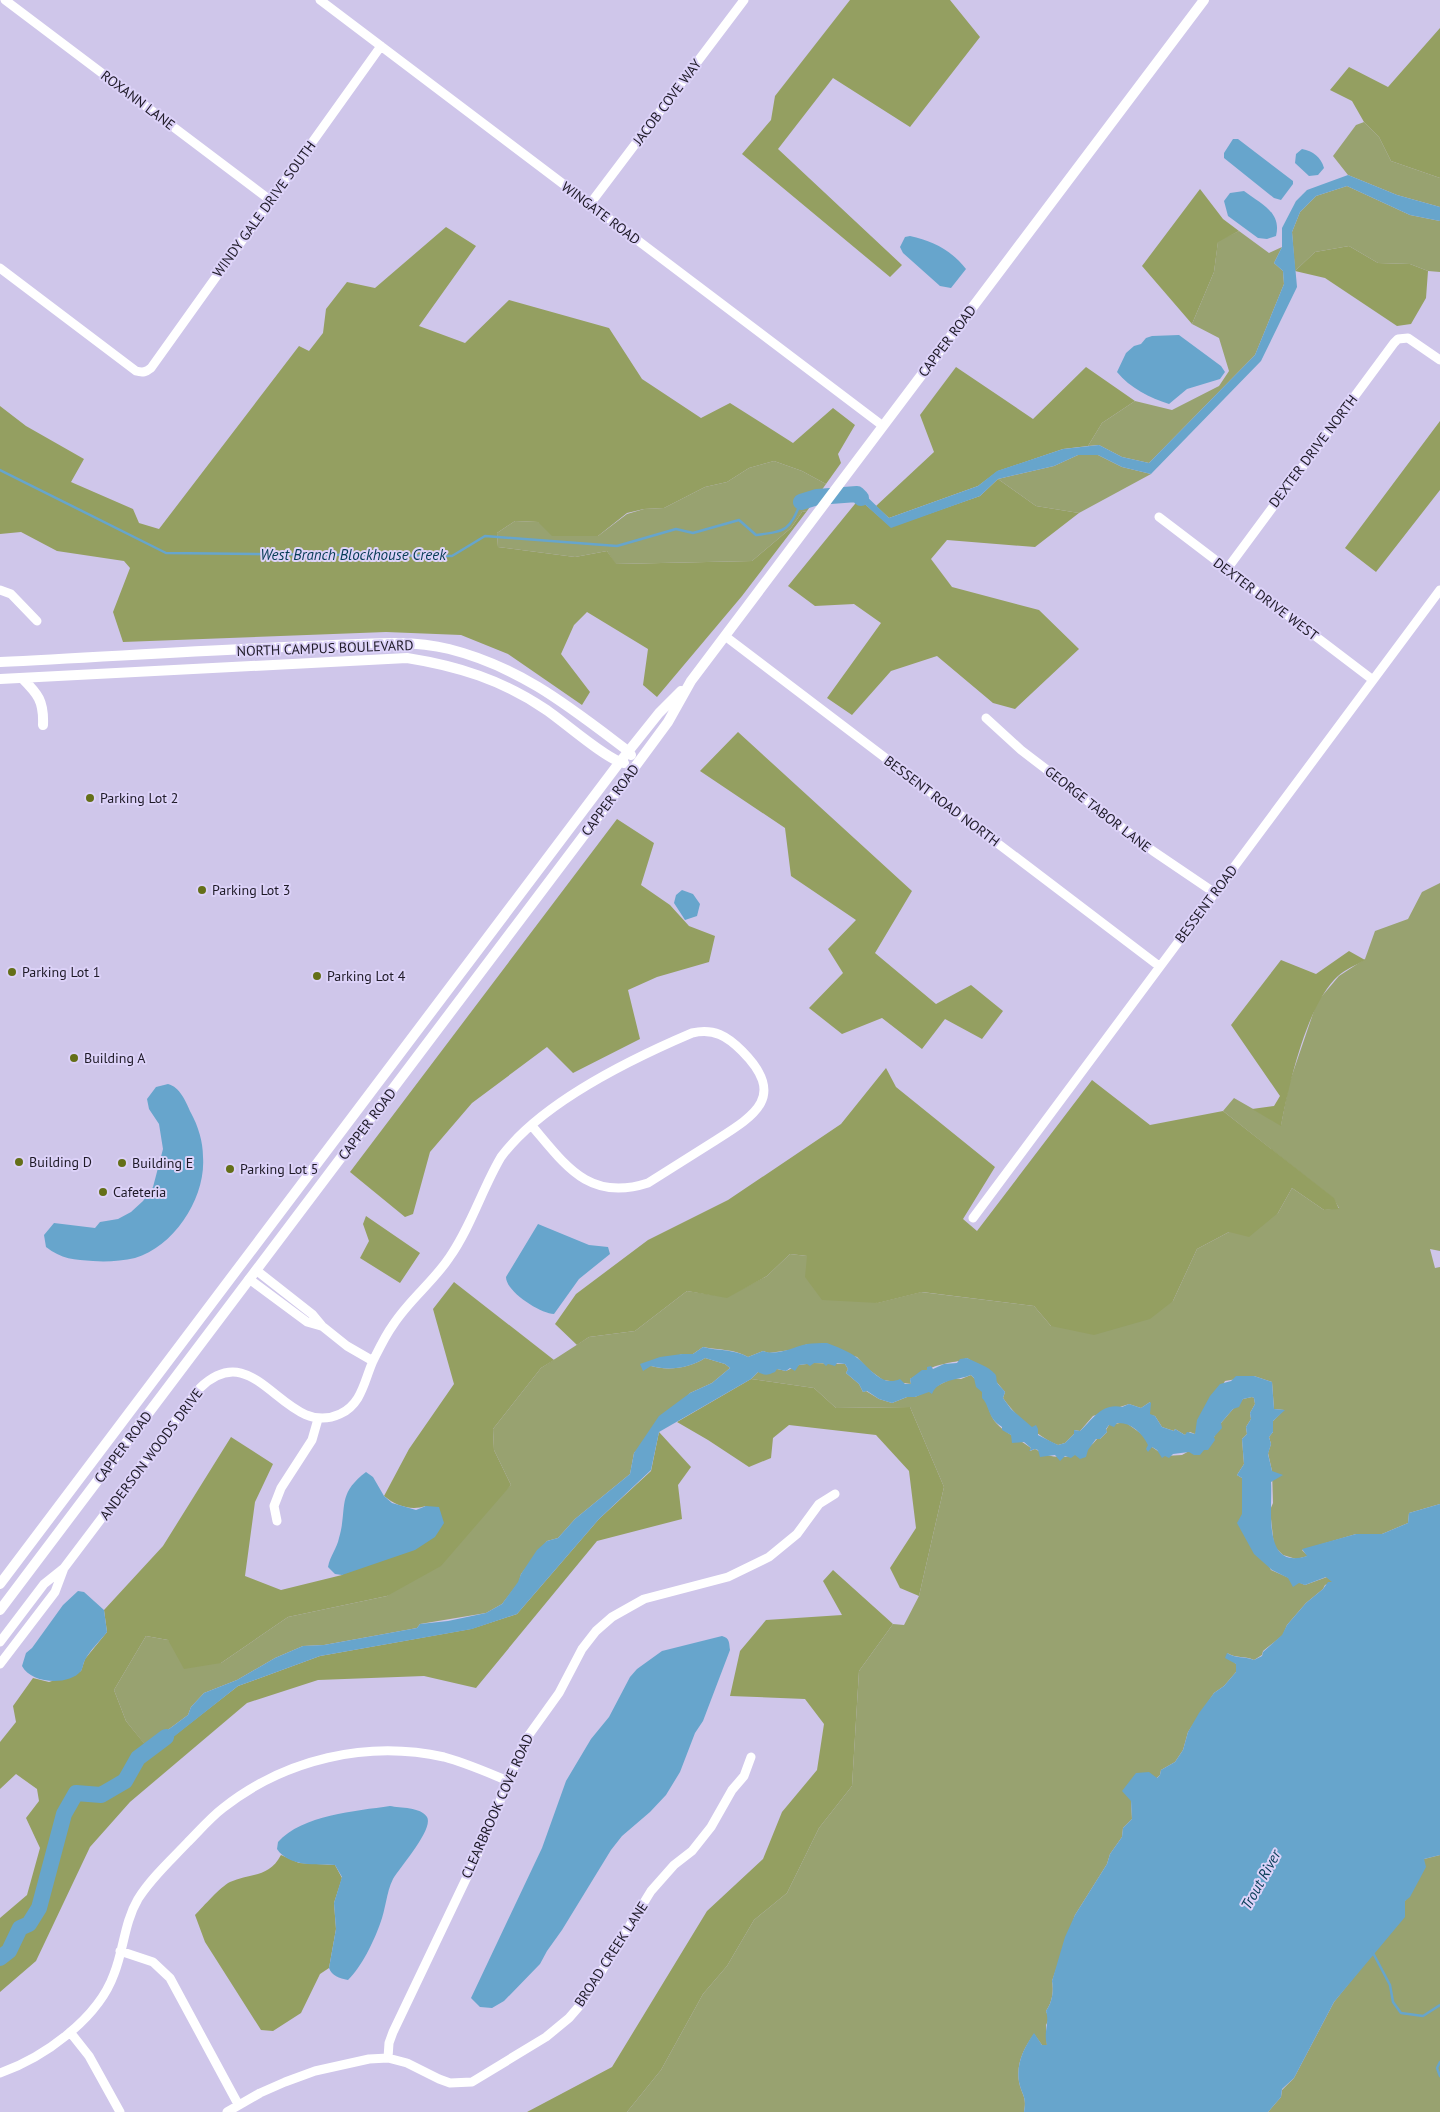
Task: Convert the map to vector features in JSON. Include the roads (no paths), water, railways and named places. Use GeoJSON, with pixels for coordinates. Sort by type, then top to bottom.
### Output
{"type":"FeatureCollection","features":[{"type":"Feature","properties":{"kind":"street","name":"ROXANN LANE"},"geometry":{"type":"LineString","coordinates":[[5,0],[270,200]]}},
{"type":"Feature","properties":{"kind":"street","name":"WINGATE ROAD"},"geometry":{"type":"LineString","coordinates":[[320,0],[883,426]]}},
{"type":"Feature","properties":{"kind":"street","name":"JACOB COVE WAY"},"geometry":{"type":"LineString","coordinates":[[590,204],[744,0]]}},
{"type":"Feature","properties":{"kind":"street","name":"CAPPER ROAD"},"geometry":{"type":"LineString","coordinates":[[0,1610],[637,765],[668,722],[691,681],[1201,1]]}},
{"type":"Feature","properties":{"kind":"street","name":"WINDY GALE DRIVE SOUTH"},"geometry":{"type":"LineString","coordinates":[[0,268],[136,371],[146,372],[151,368],[380,46]]}},
{"type":"Feature","properties":{"kind":"street","name":"DEXTER DRIVE NORTH"},"geometry":{"type":"LineString","coordinates":[[1227,569],[1394,343],[1403,337],[1414,340],[1440,360]]}},
{"type":"Feature","properties":{"kind":"street","name":"DEXTER DRIVE WEST"},"geometry":{"type":"LineString","coordinates":[[1159,517],[1372,680]]}},
{"type":"Feature","properties":{"kind":"street"},"geometry":{"type":"LineString","coordinates":[[0,590],[11,594],[37,621]]}},
{"type":"Feature","properties":{"kind":"street","name":"BESSENT ROAD"},"geometry":{"type":"LineString","coordinates":[[973,1218],[1440,590]]}},
{"type":"Feature","properties":{"kind":"street","name":"BESSENT ROAD NORTH"},"geometry":{"type":"LineString","coordinates":[[725,636],[1159,966]]}},
{"type":"Feature","properties":{"kind":"street","name":"NORTH CAMPUS BOULEVARD"},"geometry":{"type":"LineString","coordinates":[[0,662],[275,648],[404,644],[449,649],[508,670],[544,689],[628,751],[637,765]]}},
{"type":"Feature","properties":{"kind":"street"},"geometry":{"type":"LineString","coordinates":[[275,648],[277,664]]}},
{"type":"Feature","properties":{"kind":"street"},"geometry":{"type":"LineString","coordinates":[[464,670],[469,655]]}},
{"type":"Feature","properties":{"kind":"street","name":"NORTH CAMPUS BOULEVARD"},"geometry":{"type":"LineString","coordinates":[[0,679],[407,658],[444,664],[464,670],[522,695],[619,763],[637,765]]}},
{"type":"Feature","properties":{"kind":"street"},"geometry":{"type":"LineString","coordinates":[[22,678],[38,694],[44,709],[43,725]]}},
{"type":"Feature","properties":{"kind":"street","name":"CAPPER ROAD"},"geometry":{"type":"LineString","coordinates":[[0,1584],[628,751],[659,713],[691,681]]}},
{"type":"Feature","properties":{"kind":"street","name":"GEORGE TABOR LANE"},"geometry":{"type":"LineString","coordinates":[[986,718],[1021,750],[1153,852],[1215,893]]}},
{"type":"Feature","properties":{"kind":"street"},"geometry":{"type":"LineString","coordinates":[[277,1521],[274,1506],[280,1488],[312,1440],[318,1419],[330,1418],[352,1407],[360,1396],[373,1361],[384,1339],[407,1305],[449,1258],[502,1157],[510,1146],[532,1126],[579,1092],[633,1060],[701,1031],[712,1031],[730,1038],[757,1066],[762,1077],[764,1090],[761,1103],[748,1120],[648,1183],[635,1187],[612,1189],[580,1178],[563,1164],[532,1126]]}},
{"type":"Feature","properties":{"kind":"street"},"geometry":{"type":"LineString","coordinates":[[256,1270],[286,1292],[312,1314],[322,1326],[347,1346],[373,1361]]}},
{"type":"Feature","properties":{"kind":"street"},"geometry":{"type":"LineString","coordinates":[[249,1280],[307,1322],[322,1326]]}},
{"type":"Feature","properties":{"kind":"street"},"geometry":{"type":"LineString","coordinates":[[279,1301],[286,1292]]}},
{"type":"Feature","properties":{"kind":"street","name":"ANDERSON WOODS DRIVE"},"geometry":{"type":"LineString","coordinates":[[0,1642],[44,1584],[64,1568],[200,1388],[209,1379],[220,1373],[242,1372],[254,1378],[296,1409],[318,1419]]}},
{"type":"Feature","properties":{"kind":"street","name":"CLEARBROOK COVE ROAD"},"geometry":{"type":"LineString","coordinates":[[388,2058],[392,2032],[476,1858],[526,1739],[559,1693],[582,1649],[596,1631],[612,1617],[644,1599],[728,1577],[755,1566],[784,1547],[797,1534],[819,1504],[835,1494]]}},
{"type":"Feature","properties":{"kind":"street","name":"ANDERSON WOODS DRIVE"},"geometry":{"type":"LineString","coordinates":[[0,1664],[55,1592],[64,1568]]}},
{"type":"Feature","properties":{"kind":"street"},"geometry":{"type":"LineString","coordinates":[[0,2073],[34,2058],[70,2032],[89,2014],[106,1991],[114,1974],[130,1916],[138,1898],[150,1883],[223,1808],[274,1776],[302,1765],[338,1755],[396,1751],[444,1758],[469,1765],[508,1781]]}},
{"type":"Feature","properties":{"kind":"street","name":"BROAD CREEK LANE"},"geometry":{"type":"LineString","coordinates":[[227,2112],[238,2104],[285,2082],[315,2071],[369,2059],[388,2058],[407,2063],[450,2083],[472,2082],[558,2028],[569,2018],[589,1992],[651,1891],[674,1865],[701,1840],[711,1827],[732,1790],[744,1776],[751,1758]]}},
{"type":"Feature","properties":{"kind":"street"},"geometry":{"type":"LineString","coordinates":[[120,1951],[154,1962],[170,1978],[238,2104]]}},
{"type":"Feature","properties":{"kind":"street"},"geometry":{"type":"LineString","coordinates":[[70,2032],[90,2056],[120,2112]]}},
{"type":"Feature","properties":{"kind":"water"},"geometry":{"type":"Polygon","coordinates":[[[1233,139],[1238,139],[1293,181],[1293,184],[1281,200],[1274,198],[1224,158],[1224,153],[1233,139]]]}},
{"type":"Feature","properties":{"kind":"water"},"geometry":{"type":"Polygon","coordinates":[[[1302,149],[1310,151],[1321,161],[1324,168],[1318,175],[1309,176],[1295,163],[1296,154],[1302,149]]]}},
{"type":"Feature","properties":{"kind":"water"},"geometry":{"type":"Polygon","coordinates":[[[1348,175],[1397,195],[1440,207],[1440,221],[1410,215],[1347,186],[1316,196],[1300,212],[1292,232],[1297,287],[1261,361],[1151,474],[1122,467],[1098,455],[1078,455],[1054,466],[998,479],[980,496],[891,528],[859,499],[839,496],[846,488],[860,490],[889,518],[978,486],[997,471],[1063,449],[1099,445],[1122,457],[1149,463],[1255,355],[1284,284],[1283,271],[1274,263],[1282,247],[1282,228],[1296,201],[1307,190],[1348,175]]]}},
{"type":"Feature","properties":{"kind":"water"},"geometry":{"type":"Polygon","coordinates":[[[1244,191],[1269,209],[1276,221],[1276,236],[1267,239],[1258,238],[1228,216],[1224,201],[1230,193],[1244,191]]]}},
{"type":"Feature","properties":{"kind":"water"},"geometry":{"type":"Polygon","coordinates":[[[910,236],[941,247],[966,269],[951,288],[940,286],[903,253],[900,247],[905,237],[910,236]]]}},
{"type":"Feature","properties":{"kind":"water"},"geometry":{"type":"Polygon","coordinates":[[[1179,335],[1221,366],[1225,372],[1220,379],[1187,389],[1169,404],[1141,392],[1117,372],[1126,353],[1134,346],[1141,344],[1146,338],[1179,335]]]}},
{"type":"Feature","properties":{"kind":"water"},"geometry":{"type":"Polygon","coordinates":[[[682,890],[693,894],[700,904],[697,916],[685,920],[674,903],[676,895],[682,890]]]}},
{"type":"Feature","properties":{"kind":"water"},"geometry":{"type":"Polygon","coordinates":[[[168,1084],[176,1088],[185,1100],[198,1128],[202,1145],[203,1172],[199,1188],[185,1218],[163,1243],[150,1252],[135,1258],[109,1261],[80,1260],[68,1258],[46,1247],[44,1235],[54,1223],[95,1228],[100,1222],[118,1219],[131,1212],[143,1201],[153,1187],[163,1149],[159,1124],[149,1109],[147,1099],[156,1087],[168,1084]]]}},
{"type":"Feature","properties":{"kind":"water"},"geometry":{"type":"Polygon","coordinates":[[[538,1224],[589,1245],[608,1247],[610,1254],[579,1279],[554,1314],[541,1310],[525,1301],[512,1289],[506,1277],[538,1224]]]}},
{"type":"Feature","properties":{"kind":"water","name":"Trout River"},"geometry":{"type":"Polygon","coordinates":[[[827,1343],[853,1355],[881,1378],[887,1381],[900,1379],[905,1384],[911,1384],[910,1379],[922,1370],[927,1370],[927,1367],[931,1366],[933,1369],[944,1364],[957,1363],[960,1359],[967,1358],[992,1371],[1005,1392],[1003,1398],[1011,1409],[1032,1427],[1036,1425],[1038,1435],[1058,1445],[1065,1443],[1074,1434],[1074,1430],[1080,1431],[1103,1409],[1115,1406],[1122,1407],[1129,1404],[1141,1408],[1150,1402],[1150,1414],[1155,1416],[1162,1427],[1174,1431],[1175,1429],[1185,1435],[1187,1432],[1195,1434],[1197,1420],[1210,1396],[1220,1384],[1231,1381],[1236,1376],[1254,1376],[1272,1382],[1274,1409],[1285,1410],[1273,1421],[1273,1432],[1269,1437],[1271,1444],[1268,1454],[1272,1471],[1283,1475],[1271,1482],[1272,1534],[1276,1546],[1282,1554],[1292,1558],[1307,1556],[1302,1549],[1356,1534],[1382,1534],[1408,1523],[1409,1513],[1440,1504],[1440,1855],[1424,1859],[1426,1867],[1410,1897],[1405,1901],[1405,1917],[1334,2002],[1294,2078],[1282,2089],[1281,2097],[1268,2112],[1024,2112],[1025,2099],[1018,2075],[1022,2056],[1034,2033],[1042,2045],[1047,2045],[1046,2011],[1051,2001],[1053,1993],[1052,1981],[1065,1937],[1075,1915],[1107,1864],[1110,1854],[1122,1837],[1123,1828],[1132,1819],[1131,1801],[1122,1791],[1136,1773],[1149,1772],[1157,1778],[1161,1770],[1175,1762],[1183,1750],[1188,1732],[1199,1713],[1214,1693],[1224,1686],[1236,1672],[1236,1664],[1225,1658],[1227,1653],[1254,1660],[1262,1656],[1263,1652],[1282,1635],[1287,1625],[1306,1603],[1323,1589],[1328,1582],[1332,1582],[1326,1577],[1305,1585],[1299,1583],[1293,1587],[1288,1578],[1272,1570],[1254,1554],[1237,1523],[1242,1514],[1242,1478],[1237,1475],[1244,1464],[1242,1439],[1247,1434],[1246,1427],[1251,1419],[1250,1413],[1255,1404],[1252,1397],[1243,1399],[1239,1407],[1233,1409],[1221,1423],[1222,1428],[1214,1437],[1215,1440],[1208,1450],[1204,1450],[1200,1455],[1194,1455],[1189,1452],[1173,1454],[1169,1458],[1165,1456],[1162,1458],[1157,1450],[1152,1447],[1148,1452],[1146,1449],[1148,1445],[1136,1429],[1127,1424],[1117,1423],[1114,1427],[1109,1425],[1106,1429],[1107,1432],[1100,1439],[1096,1439],[1088,1450],[1086,1457],[1080,1459],[1075,1455],[1071,1458],[1065,1456],[1060,1461],[1055,1455],[1040,1457],[1038,1450],[1029,1451],[1031,1448],[1024,1442],[1012,1443],[1011,1435],[1002,1430],[1002,1427],[991,1416],[982,1398],[982,1392],[976,1387],[974,1378],[971,1375],[939,1385],[932,1394],[929,1392],[892,1403],[879,1399],[867,1391],[863,1392],[859,1384],[846,1373],[848,1369],[845,1364],[837,1363],[835,1366],[828,1364],[826,1366],[823,1363],[814,1363],[810,1366],[807,1364],[799,1365],[795,1371],[790,1368],[786,1371],[777,1369],[775,1372],[766,1375],[758,1372],[751,1379],[659,1432],[651,1470],[599,1519],[517,1614],[472,1629],[320,1656],[238,1686],[152,1754],[146,1746],[188,1715],[191,1707],[204,1693],[237,1680],[275,1658],[303,1646],[324,1645],[417,1628],[420,1624],[448,1621],[486,1613],[502,1604],[537,1550],[547,1541],[558,1538],[575,1519],[630,1474],[634,1453],[659,1416],[690,1393],[712,1383],[730,1368],[725,1364],[705,1358],[686,1366],[658,1368],[651,1366],[643,1371],[640,1364],[660,1357],[693,1354],[703,1347],[732,1351],[748,1357],[763,1351],[780,1352],[807,1344],[827,1343]]]}},
{"type":"Feature","properties":{"kind":"water"},"geometry":{"type":"Polygon","coordinates":[[[366,1472],[373,1477],[384,1496],[392,1503],[416,1510],[426,1506],[439,1507],[444,1523],[435,1537],[415,1550],[342,1575],[335,1574],[328,1567],[342,1527],[347,1495],[350,1488],[366,1472]]]}},
{"type":"Feature","properties":{"kind":"water"},"geometry":{"type":"Polygon","coordinates":[[[78,1591],[84,1592],[104,1610],[107,1632],[84,1661],[81,1671],[75,1676],[59,1681],[50,1681],[33,1676],[22,1666],[26,1653],[32,1648],[63,1605],[78,1591]]]}},
{"type":"Feature","properties":{"kind":"water"},"geometry":{"type":"Polygon","coordinates":[[[722,1636],[728,1639],[730,1650],[703,1721],[695,1733],[680,1772],[666,1795],[650,1812],[622,1836],[611,1850],[540,1964],[504,2001],[492,2008],[480,2007],[471,1998],[542,1848],[566,1781],[591,1739],[609,1717],[630,1677],[637,1669],[662,1651],[722,1636]]]}},
{"type":"Feature","properties":{"kind":"water"},"geometry":{"type":"Polygon","coordinates":[[[390,1806],[420,1811],[427,1817],[428,1823],[421,1839],[393,1879],[384,1913],[367,1954],[358,1969],[348,1980],[334,1975],[329,1968],[336,1929],[334,1903],[342,1877],[335,1865],[303,1863],[288,1859],[277,1849],[278,1842],[288,1833],[315,1820],[346,1812],[390,1806]]]}},
{"type":"Feature","properties":{"kind":"waterway","name":"West Branch Blockhouse Creek"},"geometry":{"type":"LineString","coordinates":[[0,470],[166,553],[452,556],[485,536],[617,546],[676,529],[693,533],[739,520],[756,535],[786,528],[793,519],[801,502]]}},
{"type":"Feature","properties":{"kind":"waterway","name":"West Branch Blockhouse Creek"},"geometry":{"type":"LineString","coordinates":[[801,502],[817,497],[857,494],[861,498]]}},
{"type":"Feature","properties":{"kind":"waterway"},"geometry":{"type":"LineString","coordinates":[[0,1958],[9,1951],[20,1928],[29,1924],[39,1908],[64,1814],[76,1793],[101,1795],[125,1781],[138,1758],[166,1737]]}},
{"type":"Feature","properties":{"kind":"waterway"},"geometry":{"type":"LineString","coordinates":[[1372,1951],[1390,1985],[1393,2002],[1401,2013],[1423,2016],[1440,2005]]}},
{"type":"Feature","properties":{"kind":"waterway"},"geometry":{"type":"LineString","coordinates":[[1440,2062],[1437,2068],[1440,2076]]}},
{"type":"Feature","properties":{"kind":"place","name":"Parking Lot 2"},"geometry":{"type":"Point","coordinates":[90,798]}},
{"type":"Feature","properties":{"kind":"place","name":"Parking Lot 3"},"geometry":{"type":"Point","coordinates":[202,890]}},
{"type":"Feature","properties":{"kind":"place","name":"Parking Lot 1"},"geometry":{"type":"Point","coordinates":[12,972]}},
{"type":"Feature","properties":{"kind":"place","name":"Parking Lot 4"},"geometry":{"type":"Point","coordinates":[317,976]}},
{"type":"Feature","properties":{"kind":"place","name":"Building A"},"geometry":{"type":"Point","coordinates":[74,1058]}},
{"type":"Feature","properties":{"kind":"place","name":"Building D"},"geometry":{"type":"Point","coordinates":[19,1162]}},
{"type":"Feature","properties":{"kind":"place","name":"Building E"},"geometry":{"type":"Point","coordinates":[122,1163]}},
{"type":"Feature","properties":{"kind":"place","name":"Parking Lot 5"},"geometry":{"type":"Point","coordinates":[230,1169]}},
{"type":"Feature","properties":{"kind":"place","name":"Cafeteria"},"geometry":{"type":"Point","coordinates":[103,1192]}}]}
